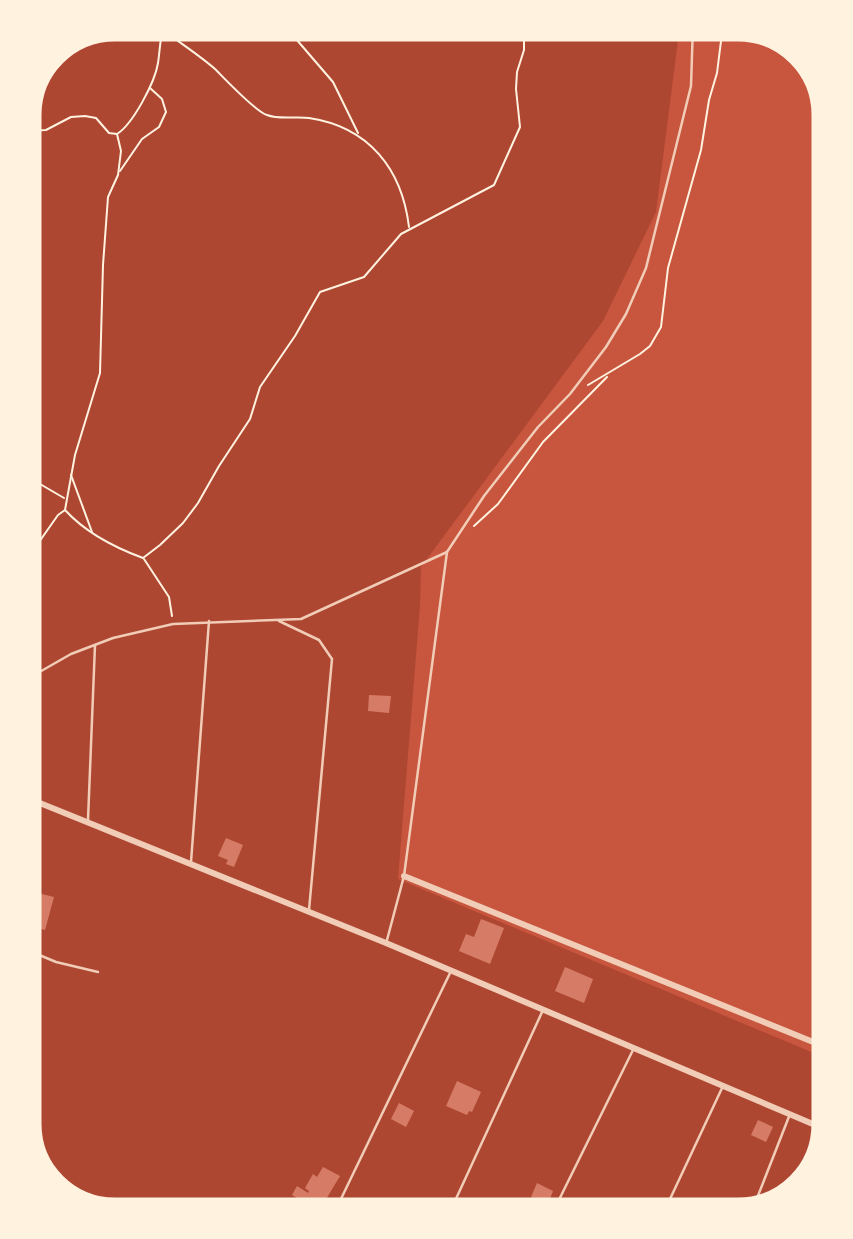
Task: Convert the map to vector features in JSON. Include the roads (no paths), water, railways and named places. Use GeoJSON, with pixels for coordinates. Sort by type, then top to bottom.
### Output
{"type":"FeatureCollection","features":[{"type":"Feature","properties":{"kind":"street"},"geometry":{"type":"LineString","coordinates":[[37,802],[386,943],[816,1125]]}},
{"type":"Feature","properties":{"kind":"street"},"geometry":{"type":"LineString","coordinates":[[404,876],[816,1043]]}},
{"type":"Feature","properties":{"kind":"lane"},"geometry":{"type":"LineString","coordinates":[[386,943],[404,876],[447,552],[484,496],[538,427],[570,394],[606,347],[626,314],[646,268],[691,86],[693,37]]}},
{"type":"Feature","properties":{"kind":"lane"},"geometry":{"type":"LineString","coordinates":[[37,673],[71,654],[113,638],[173,624],[301,619],[447,552]]}},
{"type":"Feature","properties":{"kind":"lane"},"geometry":{"type":"LineString","coordinates":[[276,620],[319,640],[332,659],[309,912]]}},
{"type":"Feature","properties":{"kind":"lane"},"geometry":{"type":"LineString","coordinates":[[191,864],[209,621]]}},
{"type":"Feature","properties":{"kind":"lane"},"geometry":{"type":"LineString","coordinates":[[88,823],[96,645]]}},
{"type":"Feature","properties":{"kind":"lane"},"geometry":{"type":"LineString","coordinates":[[37,954],[56,962],[98,972]]}},
{"type":"Feature","properties":{"kind":"lane"},"geometry":{"type":"LineString","coordinates":[[338,1202],[451,971]]}},
{"type":"Feature","properties":{"kind":"lane"},"geometry":{"type":"LineString","coordinates":[[454,1202],[542,1010]]}},
{"type":"Feature","properties":{"kind":"lane"},"geometry":{"type":"LineString","coordinates":[[558,1202],[634,1048]]}},
{"type":"Feature","properties":{"kind":"lane"},"geometry":{"type":"LineString","coordinates":[[669,1202],[723,1086]]}},
{"type":"Feature","properties":{"kind":"lane"},"geometry":{"type":"LineString","coordinates":[[756,1200],[790,1114]]}}]}
